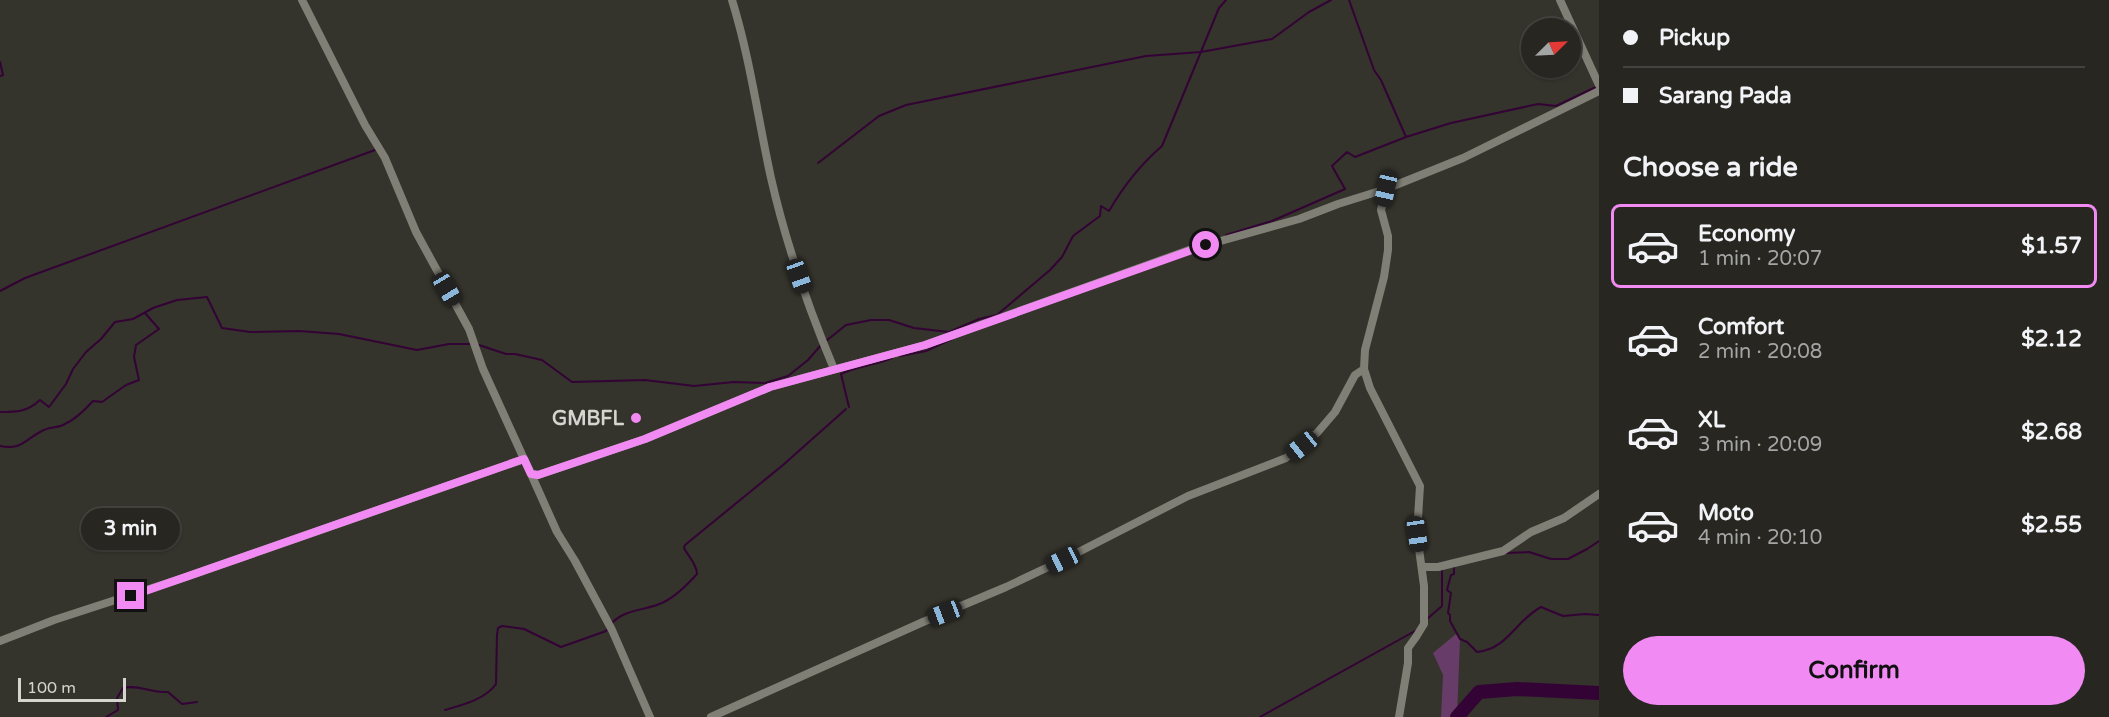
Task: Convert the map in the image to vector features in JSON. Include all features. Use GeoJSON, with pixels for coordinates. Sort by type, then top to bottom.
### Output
{"type":"FeatureCollection","features":[{"type":"Feature","properties":{"kind":"street"},"geometry":{"type":"LineString","coordinates":[[302,0],[365,125],[385,158],[416,232],[469,329],[483,369],[557,532],[612,630],[650,717]]}},
{"type":"Feature","properties":{"kind":"street"},"geometry":{"type":"LineString","coordinates":[[732,0],[739,23],[782,224],[800,281],[834,369]]}},
{"type":"Feature","properties":{"kind":"street"},"geometry":{"type":"LineString","coordinates":[[1560,0],[1599,85]]}},
{"type":"Feature","properties":{"kind":"street"},"geometry":{"type":"LineString","coordinates":[[531,474],[538,475],[645,439],[770,387],[925,345],[1192,249],[1299,219],[1386,189],[1463,158],[1599,91]]}},
{"type":"Feature","properties":{"kind":"street"},"geometry":{"type":"LineString","coordinates":[[1386,189],[1381,210],[1388,236],[1388,250],[1384,277],[1365,350],[1364,369],[1371,388],[1420,486],[1417,534],[1424,586],[1424,624],[1408,648],[1408,663],[1399,717]]}},
{"type":"Feature","properties":{"kind":"street"},"geometry":{"type":"LineString","coordinates":[[711,717],[1006,587],[1188,496],[1286,458],[1317,433],[1335,412],[1355,375],[1364,369]]}},
{"type":"Feature","properties":{"kind":"street"},"geometry":{"type":"LineString","coordinates":[[0,642],[54,620],[524,459]]}},
{"type":"Feature","properties":{"kind":"street"},"geometry":{"type":"LineString","coordinates":[[1422,567],[1438,567],[1503,551],[1531,532],[1564,518],[1599,494]]}},
{"type":"Feature","properties":{"kind":"shaded area"},"geometry":{"type":"Polygon","coordinates":[[[1456,634],[1460,639],[1457,717],[1441,717],[1443,675],[1433,653],[1456,634]]]}},
{"type":"Feature","properties":{"kind":"waterway"},"geometry":{"type":"LineString","coordinates":[[826,341],[846,325],[871,320],[889,320],[914,328],[949,332],[979,319],[997,315],[1050,270],[1062,257],[1073,236],[1100,216],[1101,206],[1109,211],[1133,176],[1162,146],[1219,8],[1226,0]]}},
{"type":"Feature","properties":{"kind":"waterway"},"geometry":{"type":"LineString","coordinates":[[818,163],[879,116],[906,105],[1146,56],[1201,52],[1272,39],[1309,12],[1331,0]]}},
{"type":"Feature","properties":{"kind":"waterway"},"geometry":{"type":"LineString","coordinates":[[1349,0],[1374,70],[1381,80],[1406,137]]}},
{"type":"Feature","properties":{"kind":"waterway"},"geometry":{"type":"LineString","coordinates":[[0,62],[3,75],[0,76]]}},
{"type":"Feature","properties":{"kind":"waterway"},"geometry":{"type":"LineString","coordinates":[[1226,235],[1272,221],[1345,189],[1332,166],[1347,152],[1355,157],[1406,137],[1451,123],[1538,104],[1556,106],[1596,87]]}},
{"type":"Feature","properties":{"kind":"waterway"},"geometry":{"type":"LineString","coordinates":[[0,291],[25,278],[375,150]]}},
{"type":"Feature","properties":{"kind":"waterway"},"geometry":{"type":"LineString","coordinates":[[0,412],[22,410],[40,400],[49,407],[86,352],[115,322],[133,319],[153,308],[177,300],[207,297],[222,328],[250,332],[299,331],[339,334],[417,350],[449,344],[471,344]]}},
{"type":"Feature","properties":{"kind":"waterway"},"geometry":{"type":"LineString","coordinates":[[0,446],[14,447],[46,429],[61,426],[79,415],[93,401],[102,402],[126,385],[139,380],[134,357],[136,345],[159,329],[145,313]]}},
{"type":"Feature","properties":{"kind":"waterway"},"geometry":{"type":"LineString","coordinates":[[900,356],[926,351],[952,339]]}},
{"type":"Feature","properties":{"kind":"waterway"},"geometry":{"type":"LineString","coordinates":[[479,345],[506,354],[542,360],[572,382],[645,380],[694,386],[734,382],[765,383],[788,376],[808,360],[821,345]]}},
{"type":"Feature","properties":{"kind":"waterway"},"geometry":{"type":"LineString","coordinates":[[849,407],[841,374],[892,358]]}},
{"type":"Feature","properties":{"kind":"waterway"},"geometry":{"type":"LineString","coordinates":[[611,624],[629,612],[664,602],[682,589],[697,574],[694,563],[684,548],[685,545],[783,465],[846,409]]}},
{"type":"Feature","properties":{"kind":"waterway"},"geometry":{"type":"LineString","coordinates":[[1506,553],[1529,552],[1551,559],[1568,559],[1599,541]]}},
{"type":"Feature","properties":{"kind":"waterway"},"geometry":{"type":"LineString","coordinates":[[1454,565],[1454,574],[1451,575],[1447,590],[1451,593],[1448,613],[1460,639]]}},
{"type":"Feature","properties":{"kind":"waterway"},"geometry":{"type":"LineString","coordinates":[[1427,619],[1442,606],[1442,568]]}},
{"type":"Feature","properties":{"kind":"waterway"},"geometry":{"type":"LineString","coordinates":[[1460,639],[1467,642],[1477,652],[1488,650],[1504,640],[1541,607],[1563,616],[1599,615]]}},
{"type":"Feature","properties":{"kind":"waterway"},"geometry":{"type":"LineString","coordinates":[[445,710],[480,698],[496,684],[498,628],[502,626],[524,629],[561,647],[606,631],[608,628]]}},
{"type":"Feature","properties":{"kind":"waterway"},"geometry":{"type":"LineString","coordinates":[[1260,717],[1415,631]]}},
{"type":"Feature","properties":{"kind":"waterway"},"geometry":{"type":"LineString","coordinates":[[106,717],[118,710],[117,698],[123,688],[128,687],[168,692],[182,704],[197,702]]}},
{"type":"Feature","properties":{"kind":"waterway"},"geometry":{"type":"LineString","coordinates":[[1457,717],[1479,692],[1517,689],[1599,693]]}},
{"type":"Feature","properties":{"kind":"place","name":"GMBFL"},"geometry":{"type":"Point","coordinates":[636,418]}},
{"type":"Feature","properties":{"kind":"route"},"geometry":{"type":"LineString","coordinates":[[131,596],[524,459],[531,474],[538,475],[645,439],[770,387],[925,345],[1206,245]]}}]}
